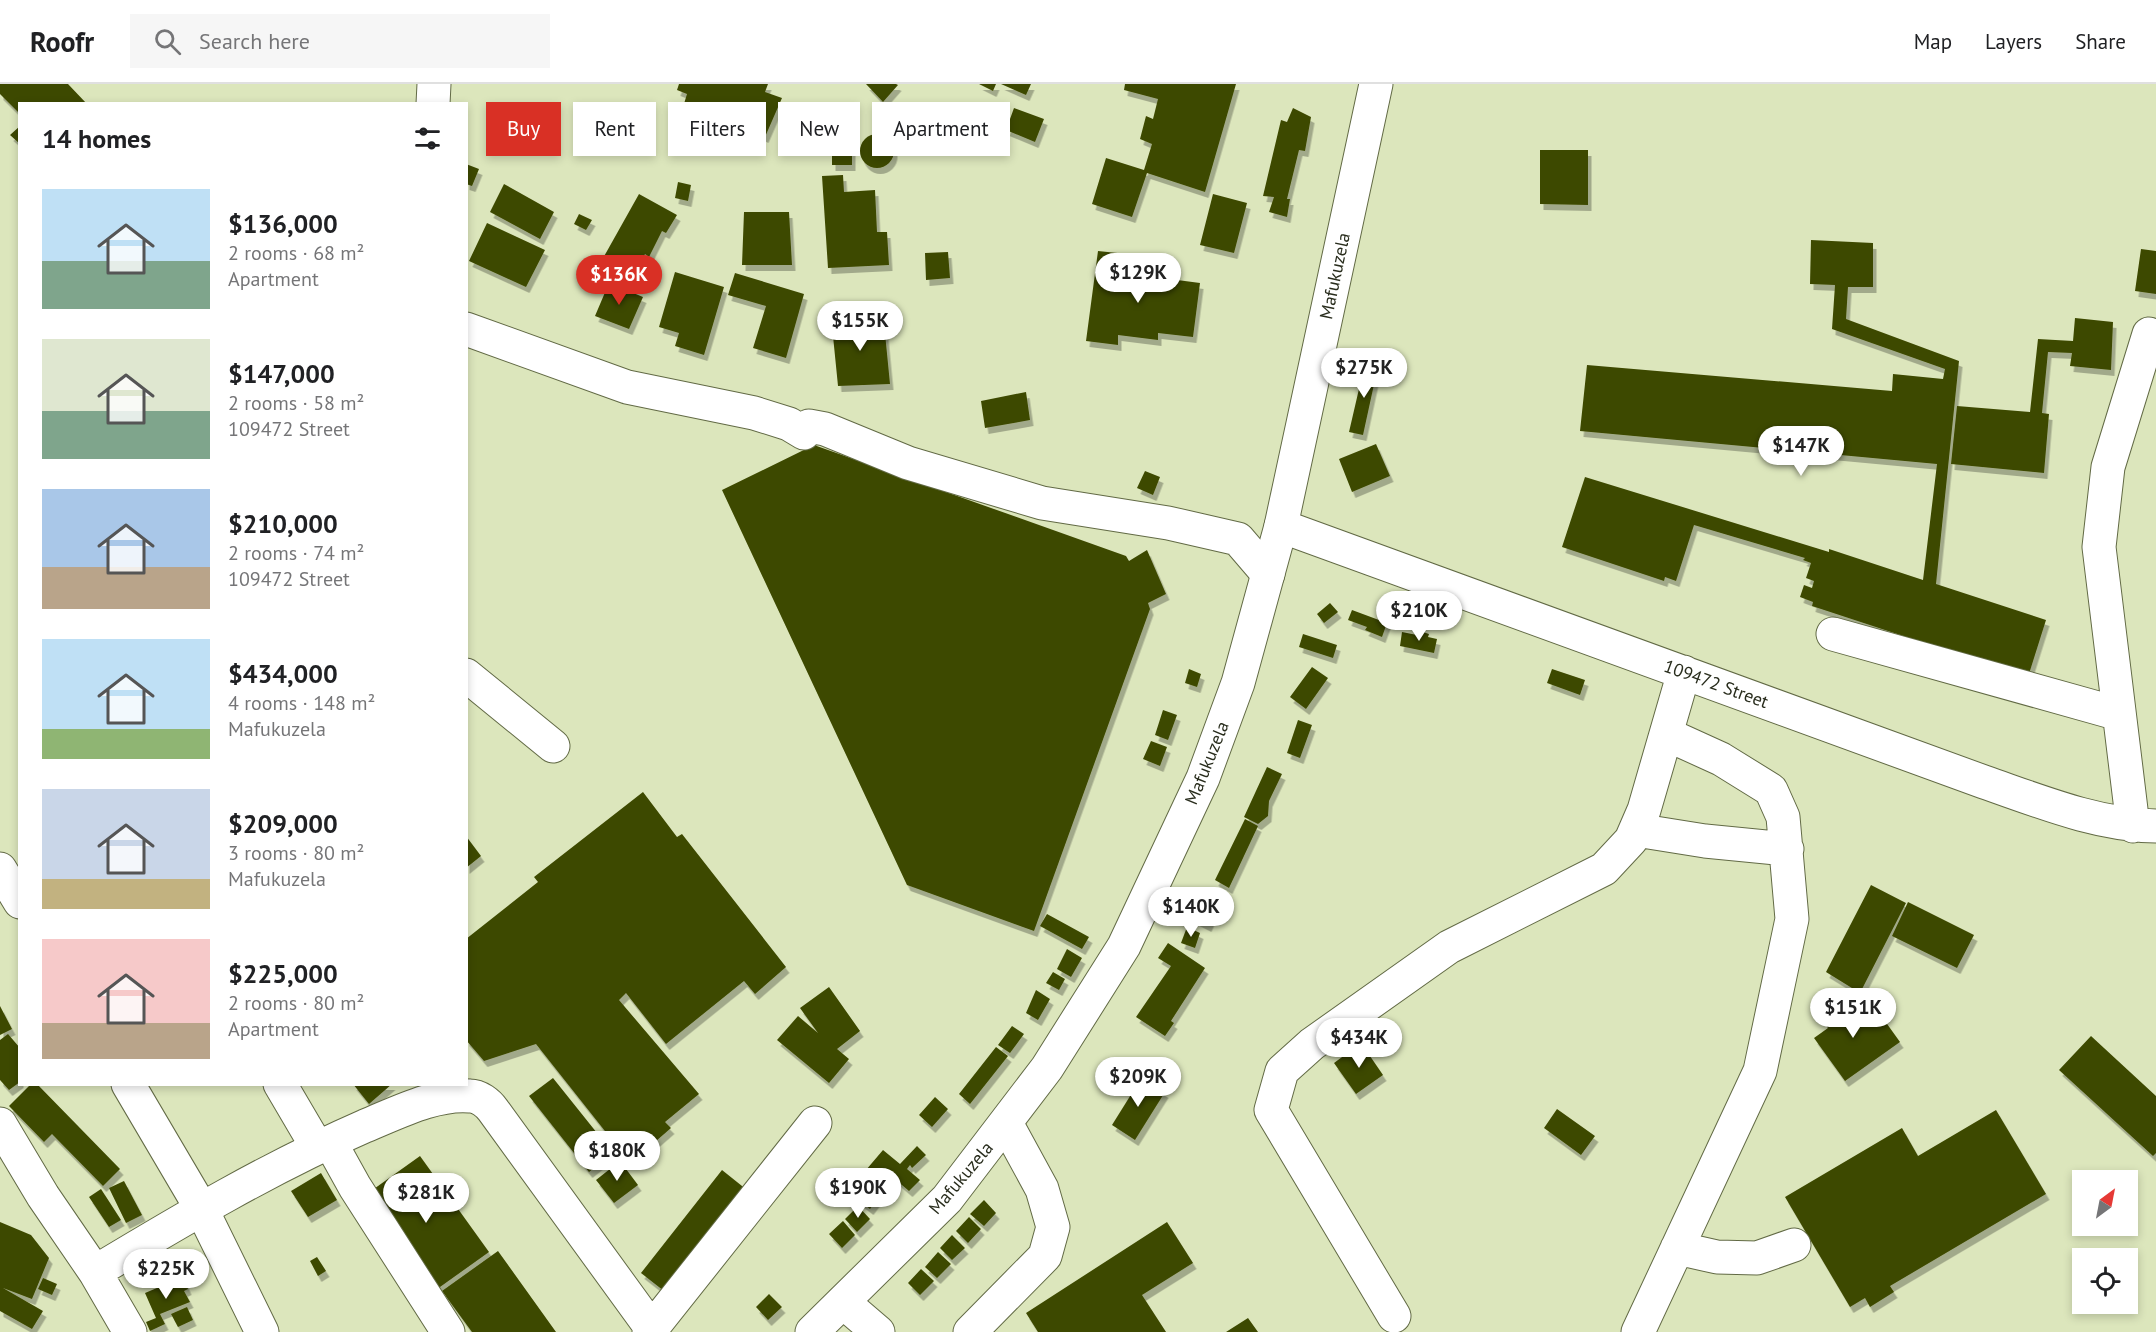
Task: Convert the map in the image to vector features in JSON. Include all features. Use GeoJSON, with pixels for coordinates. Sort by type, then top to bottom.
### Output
{"type":"FeatureCollection","features":[{"type":"Feature","properties":{"kind":"street"},"geometry":{"type":"LineString","coordinates":[[433,102],[434,84]]}},
{"type":"Feature","properties":{"kind":"street","name":"Mafukuzela"},"geometry":{"type":"LineString","coordinates":[[835,1319],[947,1199],[1047,1068],[1124,946],[1203,778],[1234,694],[1281,526],[1376,84]]}},
{"type":"Feature","properties":{"kind":"street"},"geometry":{"type":"LineString","coordinates":[[468,330],[627,387],[754,413],[789,424],[804,433],[809,426],[825,429],[908,463],[1042,503],[1168,523],[1238,539],[1268,574]]}},
{"type":"Feature","properties":{"kind":"street"},"geometry":{"type":"LineString","coordinates":[[2145,826],[2119,714],[2113,645],[2099,547],[2108,467],[2149,334]]}},
{"type":"Feature","properties":{"kind":"street","name":"109472 Street"},"geometry":{"type":"LineString","coordinates":[[1281,526],[2046,804],[2145,826]]}},
{"type":"Feature","properties":{"kind":"street"},"geometry":{"type":"LineString","coordinates":[[1833,634],[2119,714]]}},
{"type":"Feature","properties":{"kind":"street"},"geometry":{"type":"LineString","coordinates":[[1394,1316],[1271,1110],[1282,1071],[1312,1044],[1449,947],[1604,869],[1631,840],[1684,672]]}},
{"type":"Feature","properties":{"kind":"street"},"geometry":{"type":"LineString","coordinates":[[468,677],[553,746]]}},
{"type":"Feature","properties":{"kind":"street"},"geometry":{"type":"LineString","coordinates":[[1638,1332],[1760,1071],[1792,919],[1783,817],[1771,790],[1721,759],[1666,734]]}},
{"type":"Feature","properties":{"kind":"street"},"geometry":{"type":"LineString","coordinates":[[1635,830],[1705,841],[1787,849]]}},
{"type":"Feature","properties":{"kind":"street"},"geometry":{"type":"LineString","coordinates":[[0,869],[18,899]]}},
{"type":"Feature","properties":{"kind":"street"},"geometry":{"type":"LineString","coordinates":[[129,1086],[201,1208],[262,1332]]}},
{"type":"Feature","properties":{"kind":"street"},"geometry":{"type":"LineString","coordinates":[[281,1086],[361,1197],[448,1332]]}},
{"type":"Feature","properties":{"kind":"street"},"geometry":{"type":"LineString","coordinates":[[95,1272],[201,1208],[324,1144],[406,1109],[434,1101],[471,1096],[482,1100],[504,1124],[650,1331],[815,1124]]}},
{"type":"Feature","properties":{"kind":"street"},"geometry":{"type":"LineString","coordinates":[[970,1332],[1045,1256],[1053,1227],[1042,1189],[1006,1123]]}},
{"type":"Feature","properties":{"kind":"street"},"geometry":{"type":"LineString","coordinates":[[0,1124],[44,1196],[95,1272],[130,1332]]}},
{"type":"Feature","properties":{"kind":"street"},"geometry":{"type":"LineString","coordinates":[[1677,1248],[1717,1257],[1757,1258],[1794,1245]]}},
{"type":"Feature","properties":{"kind":"street"},"geometry":{"type":"LineString","coordinates":[[835,1319],[878,1332]]}},
{"type":"Feature","properties":{"kind":"building"},"geometry":{"type":"Polygon","coordinates":[[[0,84],[68,84],[85,102],[18,102],[18,112],[0,94],[0,84]]]}},
{"type":"Feature","properties":{"kind":"building"},"geometry":{"type":"Polygon","coordinates":[[[679,84],[768,84],[765,92],[782,98],[778,102],[766,135],[766,102],[685,102],[687,94],[677,90],[679,84]]]}},
{"type":"Feature","properties":{"kind":"building"},"geometry":{"type":"Polygon","coordinates":[[[866,84],[898,85],[883,102],[866,84]]]}},
{"type":"Feature","properties":{"kind":"building"},"geometry":{"type":"Polygon","coordinates":[[[979,84],[996,84],[993,91],[979,84]]]}},
{"type":"Feature","properties":{"kind":"building"},"geometry":{"type":"Polygon","coordinates":[[[1001,84],[1031,84],[1026,95],[1001,84]]]}},
{"type":"Feature","properties":{"kind":"building"},"geometry":{"type":"Polygon","coordinates":[[[1125,84],[1236,84],[1205,192],[1147,173],[1132,217],[1092,204],[1106,158],[1144,170],[1152,144],[1140,139],[1146,116],[1153,119],[1158,99],[1124,90],[1125,84]]]}},
{"type":"Feature","properties":{"kind":"building"},"geometry":{"type":"Polygon","coordinates":[[[1014,108],[1044,119],[1035,142],[1010,132],[1010,119],[1014,108]]]}},
{"type":"Feature","properties":{"kind":"building"},"geometry":{"type":"Polygon","coordinates":[[[1293,108],[1311,117],[1305,151],[1299,150],[1287,199],[1290,199],[1287,217],[1269,212],[1274,197],[1263,196],[1281,120],[1287,122],[1293,108]]]}},
{"type":"Feature","properties":{"kind":"building"},"geometry":{"type":"Polygon","coordinates":[[[18,128],[18,142],[10,135],[18,128]]]}},
{"type":"Feature","properties":{"kind":"building"},"geometry":{"type":"Polygon","coordinates":[[[872,135],[872,156],[893,156],[884,167],[870,167],[861,158],[861,144],[872,135]]]}},
{"type":"Feature","properties":{"kind":"building"},"geometry":{"type":"Polygon","coordinates":[[[1540,150],[1588,150],[1588,205],[1540,204],[1540,150]]]}},
{"type":"Feature","properties":{"kind":"building"},"geometry":{"type":"Polygon","coordinates":[[[832,156],[852,156],[852,165],[832,165],[832,156]]]}},
{"type":"Feature","properties":{"kind":"building"},"geometry":{"type":"Polygon","coordinates":[[[468,165],[479,169],[472,186],[468,185],[468,165]]]}},
{"type":"Feature","properties":{"kind":"building"},"geometry":{"type":"Polygon","coordinates":[[[843,175],[844,192],[875,190],[877,232],[887,232],[889,265],[828,268],[822,176],[843,175]]]}},
{"type":"Feature","properties":{"kind":"building"},"geometry":{"type":"Polygon","coordinates":[[[678,182],[691,185],[688,201],[675,198],[678,182]]]}},
{"type":"Feature","properties":{"kind":"building"},"geometry":{"type":"Polygon","coordinates":[[[504,184],[554,212],[540,239],[490,212],[504,184]]]}},
{"type":"Feature","properties":{"kind":"building"},"geometry":{"type":"Polygon","coordinates":[[[639,194],[677,215],[666,233],[662,231],[649,257],[645,254],[634,276],[602,260],[639,194]]]}},
{"type":"Feature","properties":{"kind":"building"},"geometry":{"type":"Polygon","coordinates":[[[1213,194],[1247,203],[1234,253],[1200,245],[1213,194]]]}},
{"type":"Feature","properties":{"kind":"building"},"geometry":{"type":"Polygon","coordinates":[[[744,212],[789,212],[792,265],[742,265],[744,212]]]}},
{"type":"Feature","properties":{"kind":"building"},"geometry":{"type":"Polygon","coordinates":[[[579,214],[592,220],[586,230],[574,224],[579,214]]]}},
{"type":"Feature","properties":{"kind":"building"},"geometry":{"type":"Polygon","coordinates":[[[487,223],[545,250],[526,287],[469,261],[487,223]]]}},
{"type":"Feature","properties":{"kind":"building"},"geometry":{"type":"Polygon","coordinates":[[[1811,240],[1873,243],[1873,287],[1848,287],[1846,319],[1959,361],[1936,584],[2046,620],[2028,677],[1812,606],[1813,602],[1800,597],[1804,585],[1812,588],[1814,581],[1806,578],[1811,563],[1803,560],[1805,558],[1694,525],[1676,581],[1665,577],[1664,581],[1562,547],[1585,477],[1829,552],[1829,549],[1923,580],[1937,464],[1580,431],[1587,365],[1892,391],[1893,374],[1943,379],[1945,369],[1832,329],[1835,285],[1810,284],[1811,240]]]}},
{"type":"Feature","properties":{"kind":"building"},"geometry":{"type":"Polygon","coordinates":[[[2141,249],[2156,251],[2156,294],[2135,291],[2141,249]]]}},
{"type":"Feature","properties":{"kind":"building"},"geometry":{"type":"Polygon","coordinates":[[[1098,251],[1127,254],[1124,273],[1200,283],[1193,337],[1158,333],[1158,340],[1118,335],[1118,345],[1086,341],[1098,251]]]}},
{"type":"Feature","properties":{"kind":"building"},"geometry":{"type":"Polygon","coordinates":[[[948,252],[950,278],[926,280],[925,253],[948,252]]]}},
{"type":"Feature","properties":{"kind":"building"},"geometry":{"type":"Polygon","coordinates":[[[675,272],[724,287],[704,355],[675,346],[679,333],[659,327],[675,272]]]}},
{"type":"Feature","properties":{"kind":"building"},"geometry":{"type":"Polygon","coordinates":[[[735,273],[804,294],[786,358],[753,348],[766,306],[728,295],[735,273]]]}},
{"type":"Feature","properties":{"kind":"building"},"geometry":{"type":"Polygon","coordinates":[[[609,283],[643,297],[629,329],[595,316],[609,283]]]}},
{"type":"Feature","properties":{"kind":"building"},"geometry":{"type":"Polygon","coordinates":[[[858,313],[860,327],[884,323],[890,384],[838,386],[831,316],[858,313]]]}},
{"type":"Feature","properties":{"kind":"building"},"geometry":{"type":"Polygon","coordinates":[[[2075,318],[2113,322],[2111,370],[2070,366],[2072,353],[2048,352],[2042,413],[2049,414],[2044,473],[1951,464],[1957,406],[2030,412],[2038,339],[2073,341],[2075,318]]]}},
{"type":"Feature","properties":{"kind":"building"},"geometry":{"type":"Polygon","coordinates":[[[1365,363],[1378,366],[1363,435],[1349,432],[1365,363]]]}},
{"type":"Feature","properties":{"kind":"building"},"geometry":{"type":"Polygon","coordinates":[[[1026,392],[1030,420],[985,428],[981,401],[1026,392]]]}},
{"type":"Feature","properties":{"kind":"building"},"geometry":{"type":"Polygon","coordinates":[[[1376,444],[1390,476],[1352,492],[1339,459],[1376,444]]]}},
{"type":"Feature","properties":{"kind":"building"},"geometry":{"type":"Polygon","coordinates":[[[814,445],[1126,556],[1129,561],[1147,550],[1166,594],[1148,603],[1150,609],[1034,931],[907,885],[722,490],[814,445]]]}},
{"type":"Feature","properties":{"kind":"building"},"geometry":{"type":"Polygon","coordinates":[[[1145,471],[1160,477],[1153,495],[1137,488],[1145,471]]]}},
{"type":"Feature","properties":{"kind":"building"},"geometry":{"type":"Polygon","coordinates":[[[1330,603],[1338,612],[1324,623],[1317,614],[1330,603]]]}},
{"type":"Feature","properties":{"kind":"building"},"geometry":{"type":"Polygon","coordinates":[[[1352,610],[1387,623],[1382,637],[1365,630],[1367,627],[1348,620],[1352,610]]]}},
{"type":"Feature","properties":{"kind":"building"},"geometry":{"type":"Polygon","coordinates":[[[1402,632],[1422,636],[1423,632],[1429,634],[1428,637],[1437,639],[1434,653],[1400,646],[1402,632]]]}},
{"type":"Feature","properties":{"kind":"building"},"geometry":{"type":"Polygon","coordinates":[[[1303,634],[1337,645],[1333,658],[1299,647],[1303,634]]]}},
{"type":"Feature","properties":{"kind":"building"},"geometry":{"type":"Polygon","coordinates":[[[1312,667],[1328,678],[1306,709],[1290,697],[1312,667]]]}},
{"type":"Feature","properties":{"kind":"building"},"geometry":{"type":"Polygon","coordinates":[[[1189,669],[1201,674],[1197,687],[1185,683],[1189,669]]]}},
{"type":"Feature","properties":{"kind":"building"},"geometry":{"type":"Polygon","coordinates":[[[1552,669],[1585,680],[1580,695],[1547,683],[1552,669]]]}},
{"type":"Feature","properties":{"kind":"building"},"geometry":{"type":"Polygon","coordinates":[[[1163,710],[1177,715],[1168,740],[1155,735],[1163,710]]]}},
{"type":"Feature","properties":{"kind":"building"},"geometry":{"type":"Polygon","coordinates":[[[1298,720],[1312,725],[1300,758],[1287,753],[1298,720]]]}},
{"type":"Feature","properties":{"kind":"building"},"geometry":{"type":"Polygon","coordinates":[[[1151,741],[1167,747],[1160,766],[1143,759],[1151,741]]]}},
{"type":"Feature","properties":{"kind":"building"},"geometry":{"type":"Polygon","coordinates":[[[1267,767],[1282,774],[1269,801],[1268,816],[1258,824],[1244,817],[1267,767]]]}},
{"type":"Feature","properties":{"kind":"building"},"geometry":{"type":"Polygon","coordinates":[[[643,792],[677,837],[682,834],[786,967],[755,994],[744,981],[666,1044],[626,993],[619,1000],[699,1094],[665,1122],[671,1128],[648,1148],[637,1135],[620,1150],[536,1044],[484,1061],[468,1042],[468,937],[538,882],[534,877],[643,792]]]}},
{"type":"Feature","properties":{"kind":"building"},"geometry":{"type":"Polygon","coordinates":[[[1245,819],[1258,826],[1229,888],[1215,880],[1245,819]]]}},
{"type":"Feature","properties":{"kind":"building"},"geometry":{"type":"Polygon","coordinates":[[[468,839],[481,856],[468,866],[468,839]]]}},
{"type":"Feature","properties":{"kind":"building"},"geometry":{"type":"Polygon","coordinates":[[[1871,885],[1906,903],[1860,993],[1826,972],[1871,885]]]}},
{"type":"Feature","properties":{"kind":"building"},"geometry":{"type":"Polygon","coordinates":[[[1208,888],[1222,894],[1208,926],[1194,919],[1208,888]]]}},
{"type":"Feature","properties":{"kind":"building"},"geometry":{"type":"Polygon","coordinates":[[[1908,902],[1974,935],[1957,968],[1892,936],[1908,902]]]}},
{"type":"Feature","properties":{"kind":"building"},"geometry":{"type":"Polygon","coordinates":[[[1047,914],[1089,937],[1082,949],[1040,926],[1047,914]]]}},
{"type":"Feature","properties":{"kind":"building"},"geometry":{"type":"Polygon","coordinates":[[[1187,927],[1200,933],[1195,948],[1181,943],[1187,927]]]}},
{"type":"Feature","properties":{"kind":"building"},"geometry":{"type":"Polygon","coordinates":[[[1168,943],[1205,968],[1171,1021],[1174,1023],[1165,1036],[1136,1017],[1171,966],[1158,958],[1168,943]]]}},
{"type":"Feature","properties":{"kind":"building"},"geometry":{"type":"Polygon","coordinates":[[[1067,949],[1082,958],[1071,977],[1057,969],[1067,949]]]}},
{"type":"Feature","properties":{"kind":"building"},"geometry":{"type":"Polygon","coordinates":[[[1053,972],[1065,979],[1059,990],[1046,983],[1053,972]]]}},
{"type":"Feature","properties":{"kind":"building"},"geometry":{"type":"Polygon","coordinates":[[[829,987],[860,1031],[837,1049],[849,1059],[829,1083],[777,1040],[798,1016],[818,1033],[800,1008],[829,987]]]}},
{"type":"Feature","properties":{"kind":"building"},"geometry":{"type":"Polygon","coordinates":[[[1036,990],[1050,999],[1038,1020],[1026,1013],[1036,990]]]}},
{"type":"Feature","properties":{"kind":"building"},"geometry":{"type":"Polygon","coordinates":[[[1838,996],[1857,1024],[1877,1010],[1900,1042],[1845,1081],[1814,1038],[1828,1028],[1817,1011],[1838,996]]]}},
{"type":"Feature","properties":{"kind":"building"},"geometry":{"type":"Polygon","coordinates":[[[0,1006],[12,1029],[0,1035],[0,1006]]]}},
{"type":"Feature","properties":{"kind":"building"},"geometry":{"type":"Polygon","coordinates":[[[1012,1026],[1024,1034],[1010,1053],[998,1045],[1012,1026]]]}},
{"type":"Feature","properties":{"kind":"building"},"geometry":{"type":"Polygon","coordinates":[[[8,1034],[18,1046],[18,1083],[9,1090],[0,1080],[0,1040],[8,1034]]]}},
{"type":"Feature","properties":{"kind":"building"},"geometry":{"type":"Polygon","coordinates":[[[2091,1036],[2156,1096],[2156,1153],[2153,1156],[2059,1070],[2091,1036]]]}},
{"type":"Feature","properties":{"kind":"building"},"geometry":{"type":"Polygon","coordinates":[[[1361,1043],[1383,1075],[1356,1094],[1334,1063],[1361,1043]]]}},
{"type":"Feature","properties":{"kind":"building"},"geometry":{"type":"Polygon","coordinates":[[[996,1047],[1008,1056],[970,1104],[959,1094],[996,1047]]]}},
{"type":"Feature","properties":{"kind":"building"},"geometry":{"type":"Polygon","coordinates":[[[1142,1077],[1165,1092],[1135,1140],[1112,1125],[1142,1077]]]}},
{"type":"Feature","properties":{"kind":"building"},"geometry":{"type":"Polygon","coordinates":[[[553,1078],[613,1153],[589,1172],[529,1096],[553,1078]]]}},
{"type":"Feature","properties":{"kind":"building"},"geometry":{"type":"Polygon","coordinates":[[[29,1086],[39,1086],[120,1169],[103,1186],[52,1134],[44,1142],[9,1106],[29,1086]]]}},
{"type":"Feature","properties":{"kind":"building"},"geometry":{"type":"Polygon","coordinates":[[[355,1086],[390,1086],[369,1104],[355,1086]]]}},
{"type":"Feature","properties":{"kind":"building"},"geometry":{"type":"Polygon","coordinates":[[[935,1097],[948,1109],[932,1127],[919,1115],[935,1097]]]}},
{"type":"Feature","properties":{"kind":"building"},"geometry":{"type":"Polygon","coordinates":[[[1557,1109],[1595,1136],[1581,1155],[1544,1128],[1557,1109]]]}},
{"type":"Feature","properties":{"kind":"building"},"geometry":{"type":"Polygon","coordinates":[[[1996,1110],[2046,1194],[1890,1286],[1894,1292],[1870,1307],[1865,1298],[1850,1307],[1785,1197],[1902,1128],[1918,1156],[1996,1110]]]}},
{"type":"Feature","properties":{"kind":"building"},"geometry":{"type":"Polygon","coordinates":[[[917,1146],[926,1155],[912,1168],[910,1165],[907,1169],[920,1180],[909,1191],[882,1168],[879,1172],[891,1181],[870,1209],[858,1200],[873,1179],[852,1205],[843,1197],[883,1150],[900,1164],[917,1146]]]}},
{"type":"Feature","properties":{"kind":"building"},"geometry":{"type":"Polygon","coordinates":[[[420,1156],[489,1252],[433,1292],[364,1196],[420,1156]]]}},
{"type":"Feature","properties":{"kind":"building"},"geometry":{"type":"Polygon","coordinates":[[[620,1161],[638,1185],[614,1203],[596,1180],[620,1161]]]}},
{"type":"Feature","properties":{"kind":"building"},"geometry":{"type":"Polygon","coordinates":[[[722,1170],[747,1190],[664,1291],[641,1273],[722,1170]]]}},
{"type":"Feature","properties":{"kind":"building"},"geometry":{"type":"Polygon","coordinates":[[[321,1173],[337,1200],[308,1217],[291,1191],[321,1173]]]}},
{"type":"Feature","properties":{"kind":"building"},"geometry":{"type":"Polygon","coordinates":[[[124,1181],[142,1215],[126,1223],[109,1188],[124,1181]]]}},
{"type":"Feature","properties":{"kind":"building"},"geometry":{"type":"Polygon","coordinates":[[[101,1189],[121,1220],[109,1227],[89,1197],[101,1189]]]}},
{"type":"Feature","properties":{"kind":"building"},"geometry":{"type":"Polygon","coordinates":[[[984,1200],[996,1213],[984,1226],[970,1214],[984,1200]]]}},
{"type":"Feature","properties":{"kind":"building"},"geometry":{"type":"Polygon","coordinates":[[[858,1206],[870,1219],[857,1232],[845,1219],[858,1206]]]}},
{"type":"Feature","properties":{"kind":"building"},"geometry":{"type":"Polygon","coordinates":[[[969,1217],[981,1229],[968,1243],[956,1231],[969,1217]]]}},
{"type":"Feature","properties":{"kind":"building"},"geometry":{"type":"Polygon","coordinates":[[[843,1221],[855,1235],[842,1248],[829,1234],[843,1221]]]}},
{"type":"Feature","properties":{"kind":"building"},"geometry":{"type":"Polygon","coordinates":[[[0,1222],[31,1235],[49,1258],[32,1299],[3,1288],[43,1311],[32,1329],[0,1311],[0,1222]]]}},
{"type":"Feature","properties":{"kind":"building"},"geometry":{"type":"Polygon","coordinates":[[[1167,1222],[1193,1263],[1142,1295],[1166,1332],[1038,1332],[1026,1313],[1167,1222]]]}},
{"type":"Feature","properties":{"kind":"building"},"geometry":{"type":"Polygon","coordinates":[[[952,1235],[965,1248],[952,1260],[940,1248],[952,1235]]]}},
{"type":"Feature","properties":{"kind":"building"},"geometry":{"type":"Polygon","coordinates":[[[498,1251],[556,1332],[472,1332],[442,1291],[498,1251]]]}},
{"type":"Feature","properties":{"kind":"building"},"geometry":{"type":"Polygon","coordinates":[[[938,1252],[951,1264],[937,1278],[925,1267],[938,1252]]]}},
{"type":"Feature","properties":{"kind":"building"},"geometry":{"type":"Polygon","coordinates":[[[317,1257],[326,1271],[318,1276],[310,1261],[317,1257]]]}},
{"type":"Feature","properties":{"kind":"building"},"geometry":{"type":"Polygon","coordinates":[[[921,1269],[934,1281],[920,1295],[908,1283],[921,1269]]]}},
{"type":"Feature","properties":{"kind":"building"},"geometry":{"type":"Polygon","coordinates":[[[183,1277],[188,1289],[184,1291],[190,1302],[160,1314],[165,1324],[150,1331],[146,1322],[156,1318],[145,1293],[183,1277]]]}},
{"type":"Feature","properties":{"kind":"building"},"geometry":{"type":"Polygon","coordinates":[[[43,1278],[57,1284],[52,1295],[38,1289],[43,1278]]]}},
{"type":"Feature","properties":{"kind":"building"},"geometry":{"type":"Polygon","coordinates":[[[769,1294],[782,1307],[768,1320],[756,1307],[769,1294]]]}},
{"type":"Feature","properties":{"kind":"building"},"geometry":{"type":"Polygon","coordinates":[[[187,1307],[193,1320],[178,1327],[171,1314],[187,1307]]]}},
{"type":"Feature","properties":{"kind":"building"},"geometry":{"type":"Polygon","coordinates":[[[1248,1318],[1258,1332],[1226,1332],[1248,1318]]]}}]}
